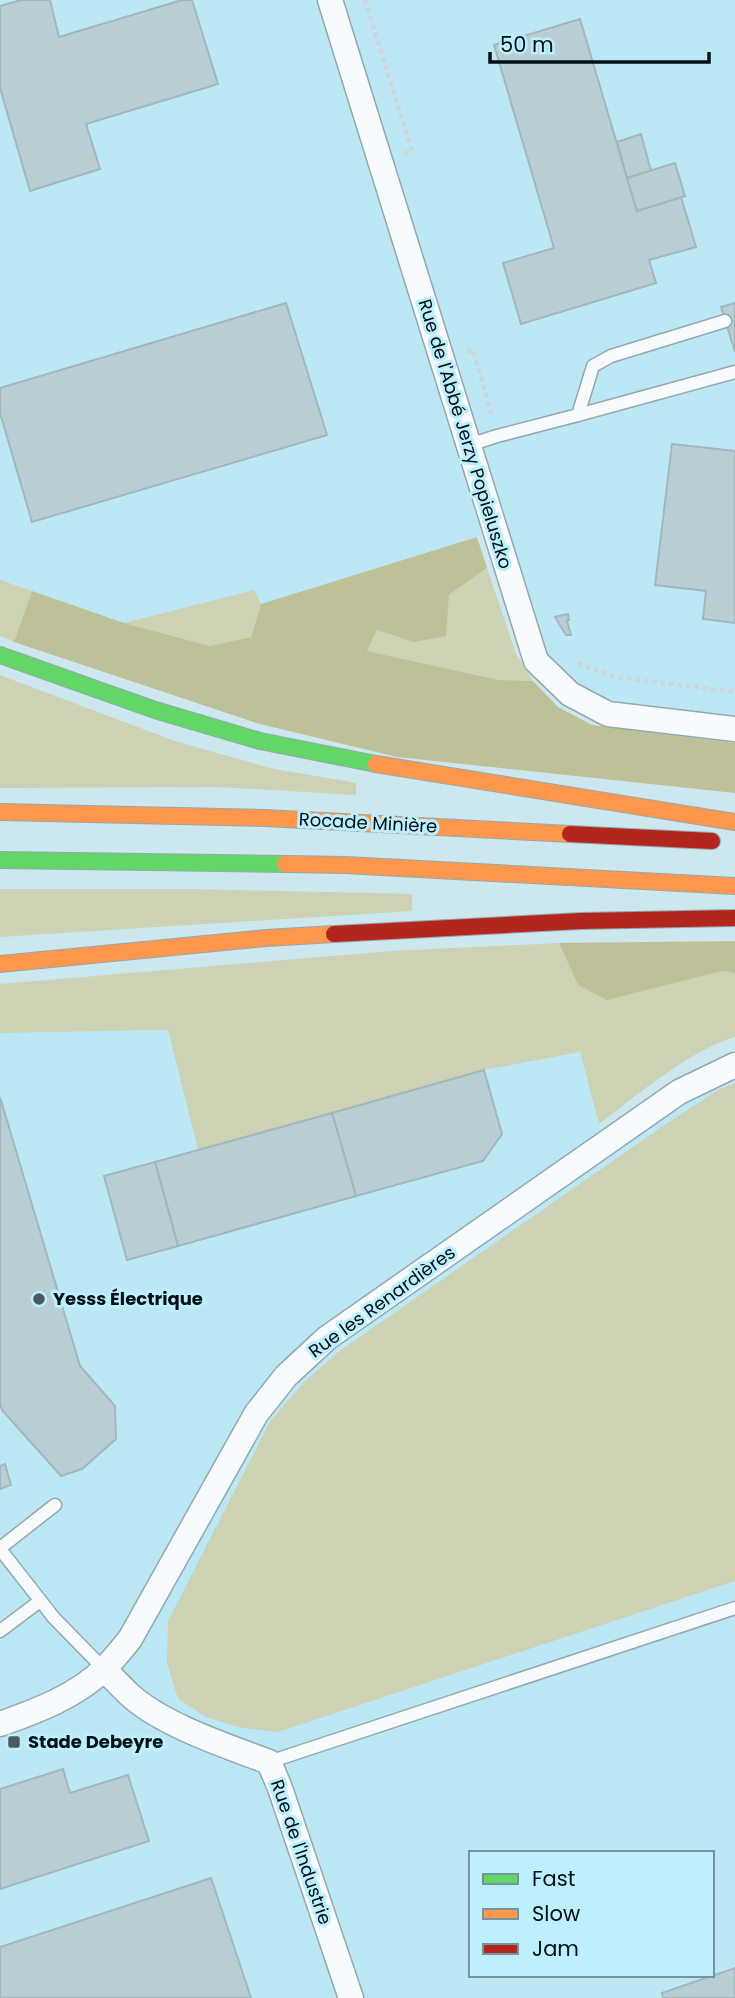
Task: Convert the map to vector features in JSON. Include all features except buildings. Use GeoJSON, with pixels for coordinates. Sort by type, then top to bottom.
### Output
{"type":"FeatureCollection","features":[{"type":"Feature","properties":{"kind":"highway"},"geometry":{"type":"LineString","coordinates":[[0,655],[155,710],[260,741],[364,762],[735,822]]}},
{"type":"Feature","properties":{"kind":"highway","name":"Rocade Minière"},"geometry":{"type":"LineString","coordinates":[[0,812],[265,818],[722,841]]}},
{"type":"Feature","properties":{"kind":"highway"},"geometry":{"type":"LineString","coordinates":[[0,860],[345,865],[735,886]]}},
{"type":"Feature","properties":{"kind":"highway"},"geometry":{"type":"LineString","coordinates":[[0,964],[266,938],[581,921],[735,918]]}},
{"type":"Feature","properties":{"kind":"street","name":"Rue de l'Abbé Jerzy Popieluszko"},"geometry":{"type":"LineString","coordinates":[[330,0],[536,661],[570,694],[608,714],[735,729]]}},
{"type":"Feature","properties":{"kind":"street","name":"Rue les Renardières"},"geometry":{"type":"LineString","coordinates":[[104,1669],[130,1639],[256,1415],[286,1376],[327,1338],[647,1115],[679,1093],[735,1065]]}},
{"type":"Feature","properties":{"kind":"street"},"geometry":{"type":"LineString","coordinates":[[0,1724],[31,1713],[74,1692],[104,1669]]}},
{"type":"Feature","properties":{"kind":"street","name":"Rue de l'Industrie"},"geometry":{"type":"LineString","coordinates":[[104,1669],[132,1697],[157,1714],[215,1742],[269,1762],[281,1788],[351,1998]]}},
{"type":"Feature","properties":{"kind":"lane"},"geometry":{"type":"LineString","coordinates":[[578,415],[593,366],[611,356],[726,321]]}},
{"type":"Feature","properties":{"kind":"lane"},"geometry":{"type":"LineString","coordinates":[[469,445],[735,372]]}},
{"type":"Feature","properties":{"kind":"lane"},"geometry":{"type":"LineString","coordinates":[[55,1505],[0,1548],[40,1601],[104,1669]]}},
{"type":"Feature","properties":{"kind":"lane"},"geometry":{"type":"LineString","coordinates":[[0,1631],[40,1601]]}},
{"type":"Feature","properties":{"kind":"lane"},"geometry":{"type":"LineString","coordinates":[[269,1762],[735,1608]]}},
{"type":"Feature","properties":{"kind":"path"},"geometry":{"type":"LineString","coordinates":[[365,0],[412,151],[380,162]]}},
{"type":"Feature","properties":{"kind":"path"},"geometry":{"type":"LineString","coordinates":[[441,358],[473,350],[497,436]]}},
{"type":"Feature","properties":{"kind":"path"},"geometry":{"type":"LineString","coordinates":[[572,656],[582,665],[617,677],[735,692]]}},
{"type":"Feature","properties":{"kind":"shaded area"},"geometry":{"type":"Polygon","coordinates":[[[0,0],[735,0],[735,729],[608,714],[536,661],[492,519],[477,537],[261,604],[254,590],[124,623],[0,580],[0,0]]]}},
{"type":"Feature","properties":{"kind":"shaded area"},"geometry":{"type":"Polygon","coordinates":[[[168,1030],[198,1150],[484,1070],[580,1052],[604,1144],[735,1065],[735,1998],[0,1998],[0,1033],[168,1030]]]}},
{"type":"Feature","properties":{"kind":"green space"},"geometry":{"type":"Polygon","coordinates":[[[477,537],[487,568],[449,595],[446,636],[413,642],[377,630],[367,651],[499,680],[533,681],[558,707],[592,725],[735,743],[735,793],[397,757],[260,724],[14,642],[32,591],[124,623],[210,646],[251,637],[261,604],[477,537]]]}},
{"type":"Feature","properties":{"kind":"green space"},"geometry":{"type":"Polygon","coordinates":[[[487,568],[516,654],[533,681],[499,680],[367,651],[377,630],[413,642],[449,595],[487,568]]]}},
{"type":"Feature","properties":{"kind":"green space"},"geometry":{"type":"Polygon","coordinates":[[[0,580],[32,591],[14,642],[0,636],[0,580]]]}},
{"type":"Feature","properties":{"kind":"green space"},"geometry":{"type":"Polygon","coordinates":[[[254,590],[261,604],[251,637],[210,646],[124,623],[254,590]]]}},
{"type":"Feature","properties":{"kind":"green space"},"geometry":{"type":"Polygon","coordinates":[[[0,675],[175,741],[270,768],[356,783],[356,795],[218,787],[0,788],[0,675]]]}},
{"type":"Feature","properties":{"kind":"green space"},"geometry":{"type":"Polygon","coordinates":[[[0,889],[195,889],[412,894],[412,911],[0,937],[0,889]]]}},
{"type":"Feature","properties":{"kind":"green space"},"geometry":{"type":"Polygon","coordinates":[[[735,941],[735,973],[722,971],[607,1000],[578,985],[559,943],[735,941]]]}},
{"type":"Feature","properties":{"kind":"green space"},"geometry":{"type":"Polygon","coordinates":[[[559,943],[578,985],[722,971],[735,973],[735,1037],[681,1063],[599,1124],[580,1052],[484,1070],[198,1150],[168,1030],[0,1033],[0,984],[392,951],[559,943]]]}},
{"type":"Feature","properties":{"kind":"green space"},"geometry":{"type":"Polygon","coordinates":[[[735,1083],[735,1581],[278,1732],[242,1728],[206,1717],[178,1699],[167,1663],[168,1621],[269,1423],[302,1384],[338,1352],[660,1128],[718,1090],[735,1083]]]}},
{"type":"Feature","properties":{"kind":"traffic: fast"},"geometry":{"type":"LineString","coordinates":[[0,655],[155,710],[260,741],[376,764]]}},
{"type":"Feature","properties":{"kind":"traffic: fast"},"geometry":{"type":"LineString","coordinates":[[0,860],[285,864]]}},
{"type":"Feature","properties":{"kind":"traffic: slow"},"geometry":{"type":"LineString","coordinates":[[376,764],[735,822]]}},
{"type":"Feature","properties":{"kind":"traffic: slow"},"geometry":{"type":"LineString","coordinates":[[0,812],[265,818],[570,834]]}},
{"type":"Feature","properties":{"kind":"traffic: slow"},"geometry":{"type":"LineString","coordinates":[[285,864],[735,886]]}},
{"type":"Feature","properties":{"kind":"traffic: slow"},"geometry":{"type":"LineString","coordinates":[[0,964],[334,934]]}},
{"type":"Feature","properties":{"kind":"traffic: jam"},"geometry":{"type":"LineString","coordinates":[[570,834],[712,841]]}},
{"type":"Feature","properties":{"kind":"traffic: jam"},"geometry":{"type":"LineString","coordinates":[[334,934],[581,921],[735,918]]}},
{"type":"Feature","properties":{"kind":"place","name":"Yesss Électrique"},"geometry":{"type":"Point","coordinates":[39,1299]}},
{"type":"Feature","properties":{"kind":"place","name":"Stade Debeyre"},"geometry":{"type":"Point","coordinates":[14,1742]}}]}
